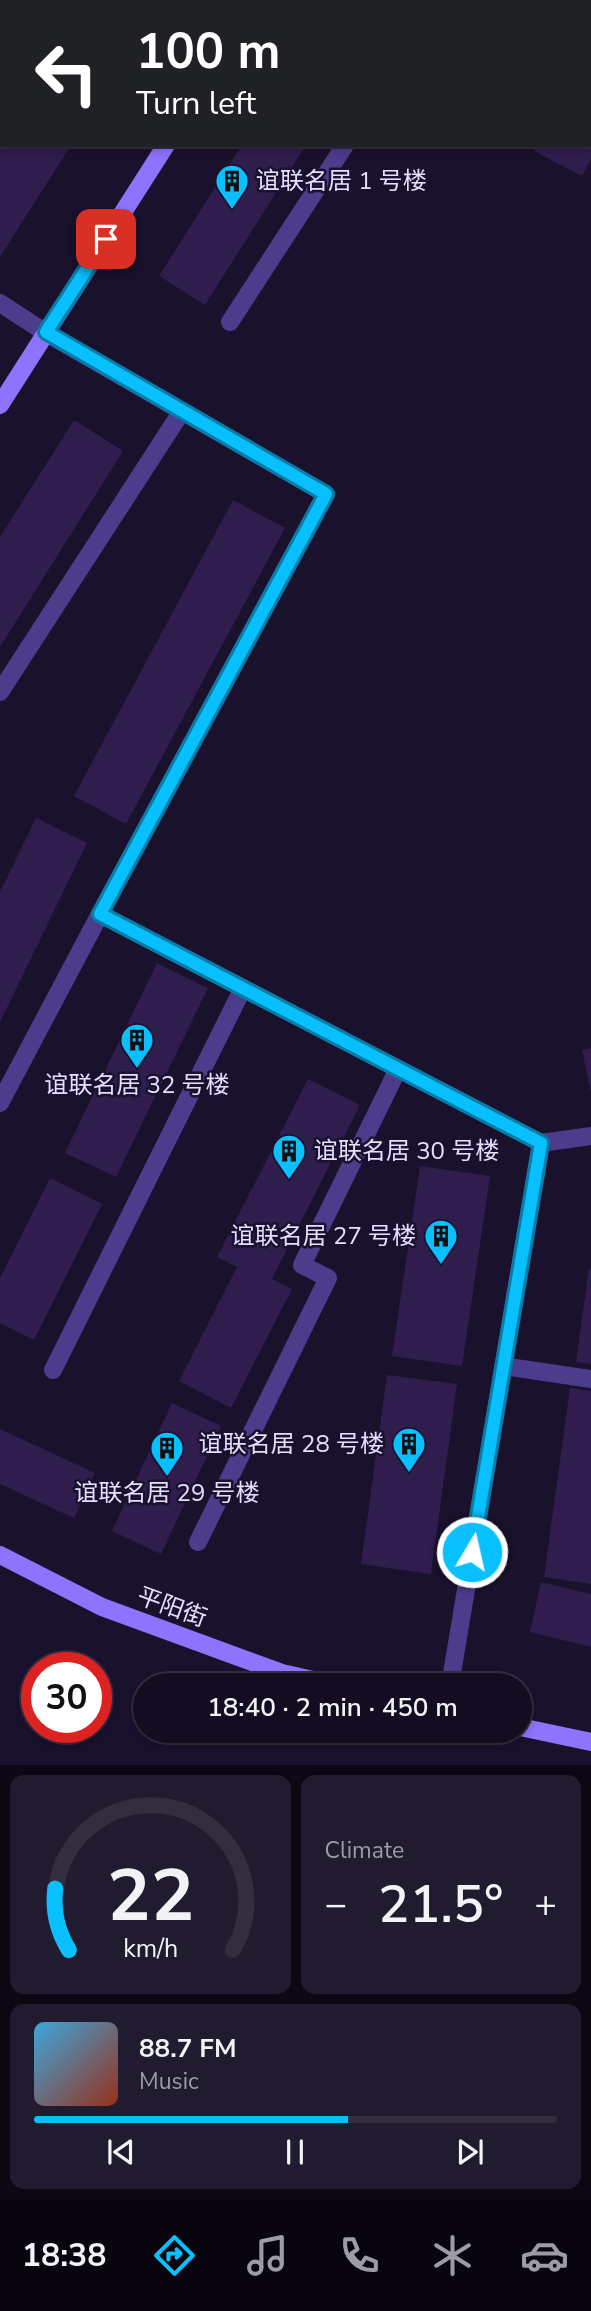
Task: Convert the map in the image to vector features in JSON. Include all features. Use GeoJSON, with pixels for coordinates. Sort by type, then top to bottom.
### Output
{"type":"FeatureCollection","features":[{"type":"Feature","properties":{"kind":"main road"},"geometry":{"type":"LineString","coordinates":[[0,405],[165,147]]}},
{"type":"Feature","properties":{"kind":"main road","name":"平阳街"},"geometry":{"type":"LineString","coordinates":[[0,1555],[102,1607],[282,1673]]}},
{"type":"Feature","properties":{"kind":"main road"},"geometry":{"type":"LineString","coordinates":[[532,1730],[591,1742]]}},
{"type":"Feature","properties":{"kind":"street"},"geometry":{"type":"LineString","coordinates":[[230,322],[344,147]]}},
{"type":"Feature","properties":{"kind":"street"},"geometry":{"type":"LineString","coordinates":[[0,303],[326,494],[0,1103]]}},
{"type":"Feature","properties":{"kind":"street"},"geometry":{"type":"LineString","coordinates":[[0,692],[182,411]]}},
{"type":"Feature","properties":{"kind":"street"},"geometry":{"type":"LineString","coordinates":[[100,914],[541,1143],[591,1136]]}},
{"type":"Feature","properties":{"kind":"street"},"geometry":{"type":"LineString","coordinates":[[53,1370],[243,988]]}},
{"type":"Feature","properties":{"kind":"street"},"geometry":{"type":"LineString","coordinates":[[198,1542],[328,1278],[302,1265],[398,1069]]}},
{"type":"Feature","properties":{"kind":"street"},"geometry":{"type":"LineString","coordinates":[[452,1673],[541,1143]]}},
{"type":"Feature","properties":{"kind":"street"},"geometry":{"type":"LineString","coordinates":[[503,1366],[591,1379]]}},
{"type":"Feature","properties":{"kind":"building"},"geometry":{"type":"Polygon","coordinates":[[[0,147],[70,147],[0,257],[0,147]]]}},
{"type":"Feature","properties":{"kind":"building","name":"谊联名居 1 号楼"},"geometry":{"type":"Polygon","coordinates":[[[241,147],[305,147],[205,305],[159,276],[241,147]]]}},
{"type":"Feature","properties":{"kind":"building"},"geometry":{"type":"Polygon","coordinates":[[[536,147],[591,147],[591,159],[582,176],[534,151],[536,147]]]}},
{"type":"Feature","properties":{"kind":"building"},"geometry":{"type":"Polygon","coordinates":[[[74,420],[123,451],[0,647],[0,537],[74,420]]]}},
{"type":"Feature","properties":{"kind":"building"},"geometry":{"type":"Polygon","coordinates":[[[233,500],[285,528],[126,824],[74,796],[233,500]]]}},
{"type":"Feature","properties":{"kind":"building"},"geometry":{"type":"Polygon","coordinates":[[[36,818],[87,843],[0,1022],[0,892],[36,818]]]}},
{"type":"Feature","properties":{"kind":"building","name":"谊联名居 32 号楼"},"geometry":{"type":"Polygon","coordinates":[[[157,963],[208,988],[116,1177],[65,1153],[157,963]]]}},
{"type":"Feature","properties":{"kind":"building"},"geometry":{"type":"Polygon","coordinates":[[[591,1048],[591,1089],[590,1089],[582,1050],[591,1048]]]}},
{"type":"Feature","properties":{"kind":"building","name":"谊联名居 30 号楼"},"geometry":{"type":"Polygon","coordinates":[[[308,1079],[360,1105],[272,1279],[292,1289],[231,1408],[179,1381],[237,1267],[217,1257],[308,1079]]]}},
{"type":"Feature","properties":{"kind":"building","name":"谊联名居 27 号楼"},"geometry":{"type":"Polygon","coordinates":[[[420,1166],[490,1176],[462,1366],[392,1356],[420,1166]]]}},
{"type":"Feature","properties":{"kind":"building"},"geometry":{"type":"Polygon","coordinates":[[[50,1178],[102,1204],[34,1340],[0,1323],[0,1278],[50,1178]]]}},
{"type":"Feature","properties":{"kind":"building"},"geometry":{"type":"Polygon","coordinates":[[[589,1268],[591,1269],[591,1364],[576,1362],[589,1268]]]}},
{"type":"Feature","properties":{"kind":"building","name":"谊联名居 28 号楼"},"geometry":{"type":"Polygon","coordinates":[[[387,1375],[457,1384],[431,1574],[361,1564],[387,1375]]]}},
{"type":"Feature","properties":{"kind":"building"},"geometry":{"type":"Polygon","coordinates":[[[570,1388],[591,1391],[591,1584],[544,1577],[570,1388]]]}},
{"type":"Feature","properties":{"kind":"building","name":"谊联名居 29 号楼"},"geometry":{"type":"Polygon","coordinates":[[[172,1403],[221,1426],[161,1554],[112,1531],[172,1403]]]}},
{"type":"Feature","properties":{"kind":"building"},"geometry":{"type":"Polygon","coordinates":[[[0,1429],[95,1473],[74,1518],[0,1484],[0,1429]]]}},
{"type":"Feature","properties":{"kind":"building"},"geometry":{"type":"Polygon","coordinates":[[[541,1582],[591,1594],[591,1647],[530,1632],[541,1582]]]}},
{"type":"Feature","properties":{"kind":"place","name":"谊联名居 1 号楼"},"geometry":{"type":"Point","coordinates":[232,211]}},
{"type":"Feature","properties":{"kind":"place","name":"谊联名居 32 号楼"},"geometry":{"type":"Point","coordinates":[137,1070]}},
{"type":"Feature","properties":{"kind":"place","name":"谊联名居 30 号楼"},"geometry":{"type":"Point","coordinates":[289,1181]}},
{"type":"Feature","properties":{"kind":"place","name":"谊联名居 27 号楼"},"geometry":{"type":"Point","coordinates":[441,1266]}},
{"type":"Feature","properties":{"kind":"place","name":"谊联名居 28 号楼"},"geometry":{"type":"Point","coordinates":[409,1474]}},
{"type":"Feature","properties":{"kind":"place","name":"谊联名居 29 号楼"},"geometry":{"type":"Point","coordinates":[167,1478]}},
{"type":"Feature","properties":{"kind":"route"},"geometry":{"type":"LineString","coordinates":[[106,239],[46,332],[326,494],[100,914],[541,1143],[472,1552]]}}]}
